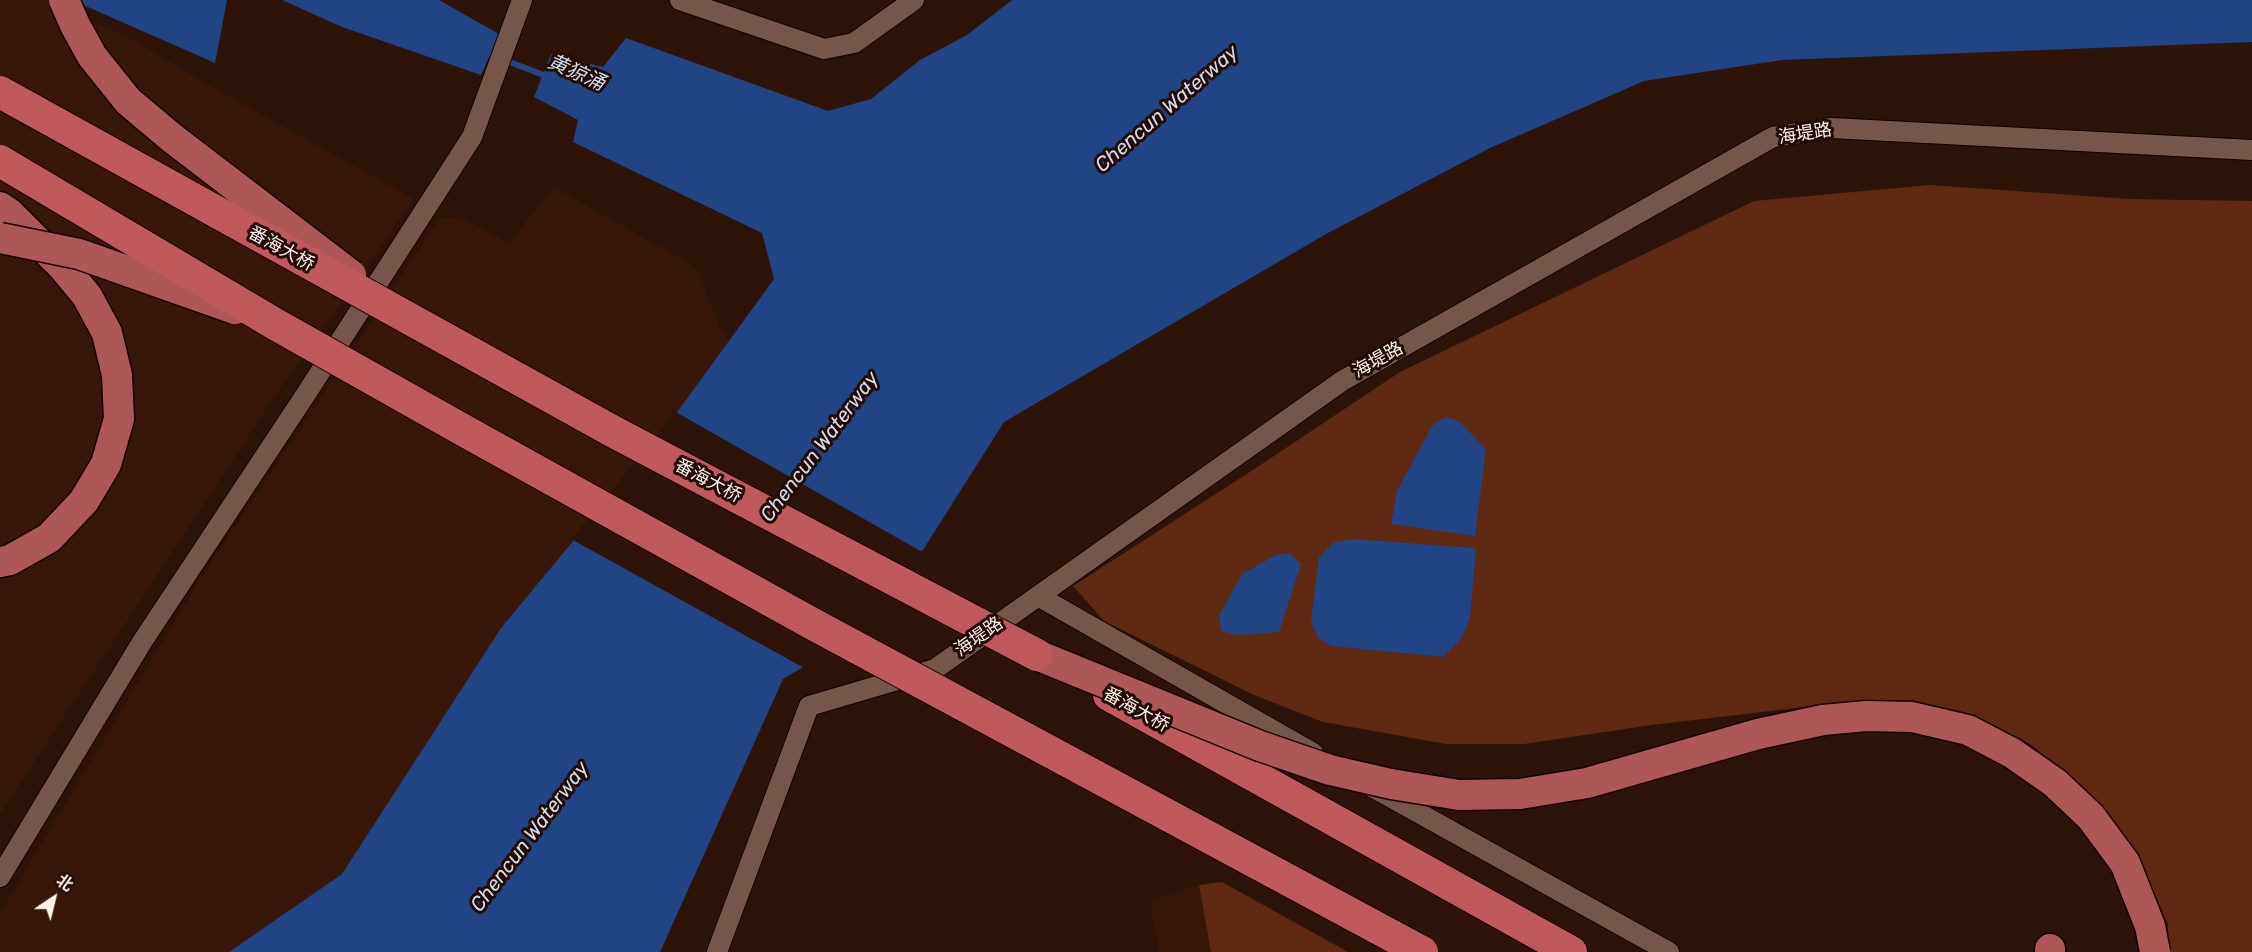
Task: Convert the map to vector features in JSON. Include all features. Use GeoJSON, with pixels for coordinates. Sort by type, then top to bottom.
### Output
{"type":"FeatureCollection","features":[{"type":"Feature","properties":{"kind":"highway","name":"番海大桥"},"geometry":{"type":"LineString","coordinates":[[0,92],[614,432],[1037,655],[1571,952]]}},
{"type":"Feature","properties":{"kind":"highway"},"geometry":{"type":"LineString","coordinates":[[0,161],[275,324],[821,629],[1422,952]]}},
{"type":"Feature","properties":{"kind":"main road"},"geometry":{"type":"LineString","coordinates":[[64,0],[92,56],[128,102],[413,322]]}},
{"type":"Feature","properties":{"kind":"main road"},"geometry":{"type":"LineString","coordinates":[[0,207],[10,214],[63,267],[87,296],[107,333],[117,375],[119,419],[106,464],[84,501],[49,538],[10,560],[0,562]]}},
{"type":"Feature","properties":{"kind":"main road"},"geometry":{"type":"LineString","coordinates":[[0,238],[79,254],[275,324]]}},
{"type":"Feature","properties":{"kind":"main road"},"geometry":{"type":"LineString","coordinates":[[1037,655],[1260,746],[1330,770],[1390,784],[1459,795],[1520,794],[1587,783],[1758,734],[1823,720],[1866,716],[1912,717],[1968,730],[2012,753],[2055,783],[2091,817],[2125,863],[2150,926],[2155,952]]}},
{"type":"Feature","properties":{"kind":"street"},"geometry":{"type":"LineString","coordinates":[[0,877],[142,642],[313,384],[472,137],[522,0]]}},
{"type":"Feature","properties":{"kind":"street"},"geometry":{"type":"LineString","coordinates":[[680,0],[824,49],[854,43],[914,0]]}},
{"type":"Feature","properties":{"kind":"street","name":"海堤路"},"geometry":{"type":"LineString","coordinates":[[717,952],[810,706],[935,669],[1342,381],[1773,137],[1831,128],[2252,150]]}},
{"type":"Feature","properties":{"kind":"street"},"geometry":{"type":"LineString","coordinates":[[1038,596],[1433,822],[1669,952]]}},
{"type":"Feature","properties":{"kind":"shaded area"},"geometry":{"type":"Polygon","coordinates":[[[0,0],[43,0],[132,39],[207,84],[414,199],[275,396],[0,814],[0,0]]]}},
{"type":"Feature","properties":{"kind":"shaded area"},"geometry":{"type":"Polygon","coordinates":[[[1930,185],[2129,199],[2252,201],[2252,952],[2168,952],[2168,924],[2132,847],[2088,791],[2029,743],[1961,715],[1907,703],[1837,703],[1652,725],[1524,744],[1446,744],[1323,722],[1254,695],[1104,621],[1073,586],[1400,372],[1754,201],[1930,185]]]}},
{"type":"Feature","properties":{"kind":"shaded area"},"geometry":{"type":"Polygon","coordinates":[[[554,187],[697,268],[719,326],[729,340],[656,441],[501,628],[342,874],[229,952],[0,952],[0,914],[193,591],[440,218],[461,217],[509,243],[554,187]]]}},
{"type":"Feature","properties":{"kind":"shaded area"},"geometry":{"type":"Polygon","coordinates":[[[1222,882],[1348,952],[1159,952],[1150,901],[1199,885],[1222,882]]]}},
{"type":"Feature","properties":{"kind":"shaded area"},"geometry":{"type":"Polygon","coordinates":[[[1222,882],[1348,952],[1211,952],[1199,885],[1222,882]]]}},
{"type":"Feature","properties":{"kind":"water"},"geometry":{"type":"Polygon","coordinates":[[[72,0],[227,0],[215,63],[72,0]]]}},
{"type":"Feature","properties":{"kind":"water"},"geometry":{"type":"Polygon","coordinates":[[[282,0],[439,0],[499,34],[481,75],[342,27],[282,0]]]}},
{"type":"Feature","properties":{"kind":"water","name":"Chencun Waterway"},"geometry":{"type":"Polygon","coordinates":[[[1012,0],[2252,0],[2252,42],[1782,60],[1644,81],[1490,148],[1326,234],[1004,422],[876,624],[783,679],[660,952],[229,952],[342,874],[501,628],[656,441],[774,279],[762,233],[573,142],[578,120],[534,97],[551,54],[603,67],[626,38],[828,111],[871,99],[920,60],[967,35],[1012,0]]]}},
{"type":"Feature","properties":{"kind":"water"},"geometry":{"type":"Polygon","coordinates":[[[1445,417],[1459,421],[1486,449],[1475,536],[1391,524],[1397,491],[1432,426],[1445,417]]]}},
{"type":"Feature","properties":{"kind":"water"},"geometry":{"type":"Polygon","coordinates":[[[1352,539],[1476,548],[1470,618],[1461,639],[1443,657],[1332,646],[1318,638],[1311,622],[1319,557],[1333,543],[1352,539]]]}},
{"type":"Feature","properties":{"kind":"water"},"geometry":{"type":"Polygon","coordinates":[[[1290,553],[1301,564],[1279,632],[1237,635],[1221,631],[1219,616],[1242,574],[1276,555],[1290,553]]]}},
{"type":"Feature","properties":{"kind":"pier"},"geometry":{"type":"Polygon","coordinates":[[[674,411],[924,553],[878,626],[806,669],[571,539],[654,439],[674,411]]]}},
{"type":"Feature","properties":{"kind":"waterway","name":"黄猄涌"},"geometry":{"type":"LineString","coordinates":[[483,52],[549,77]]}}]}
